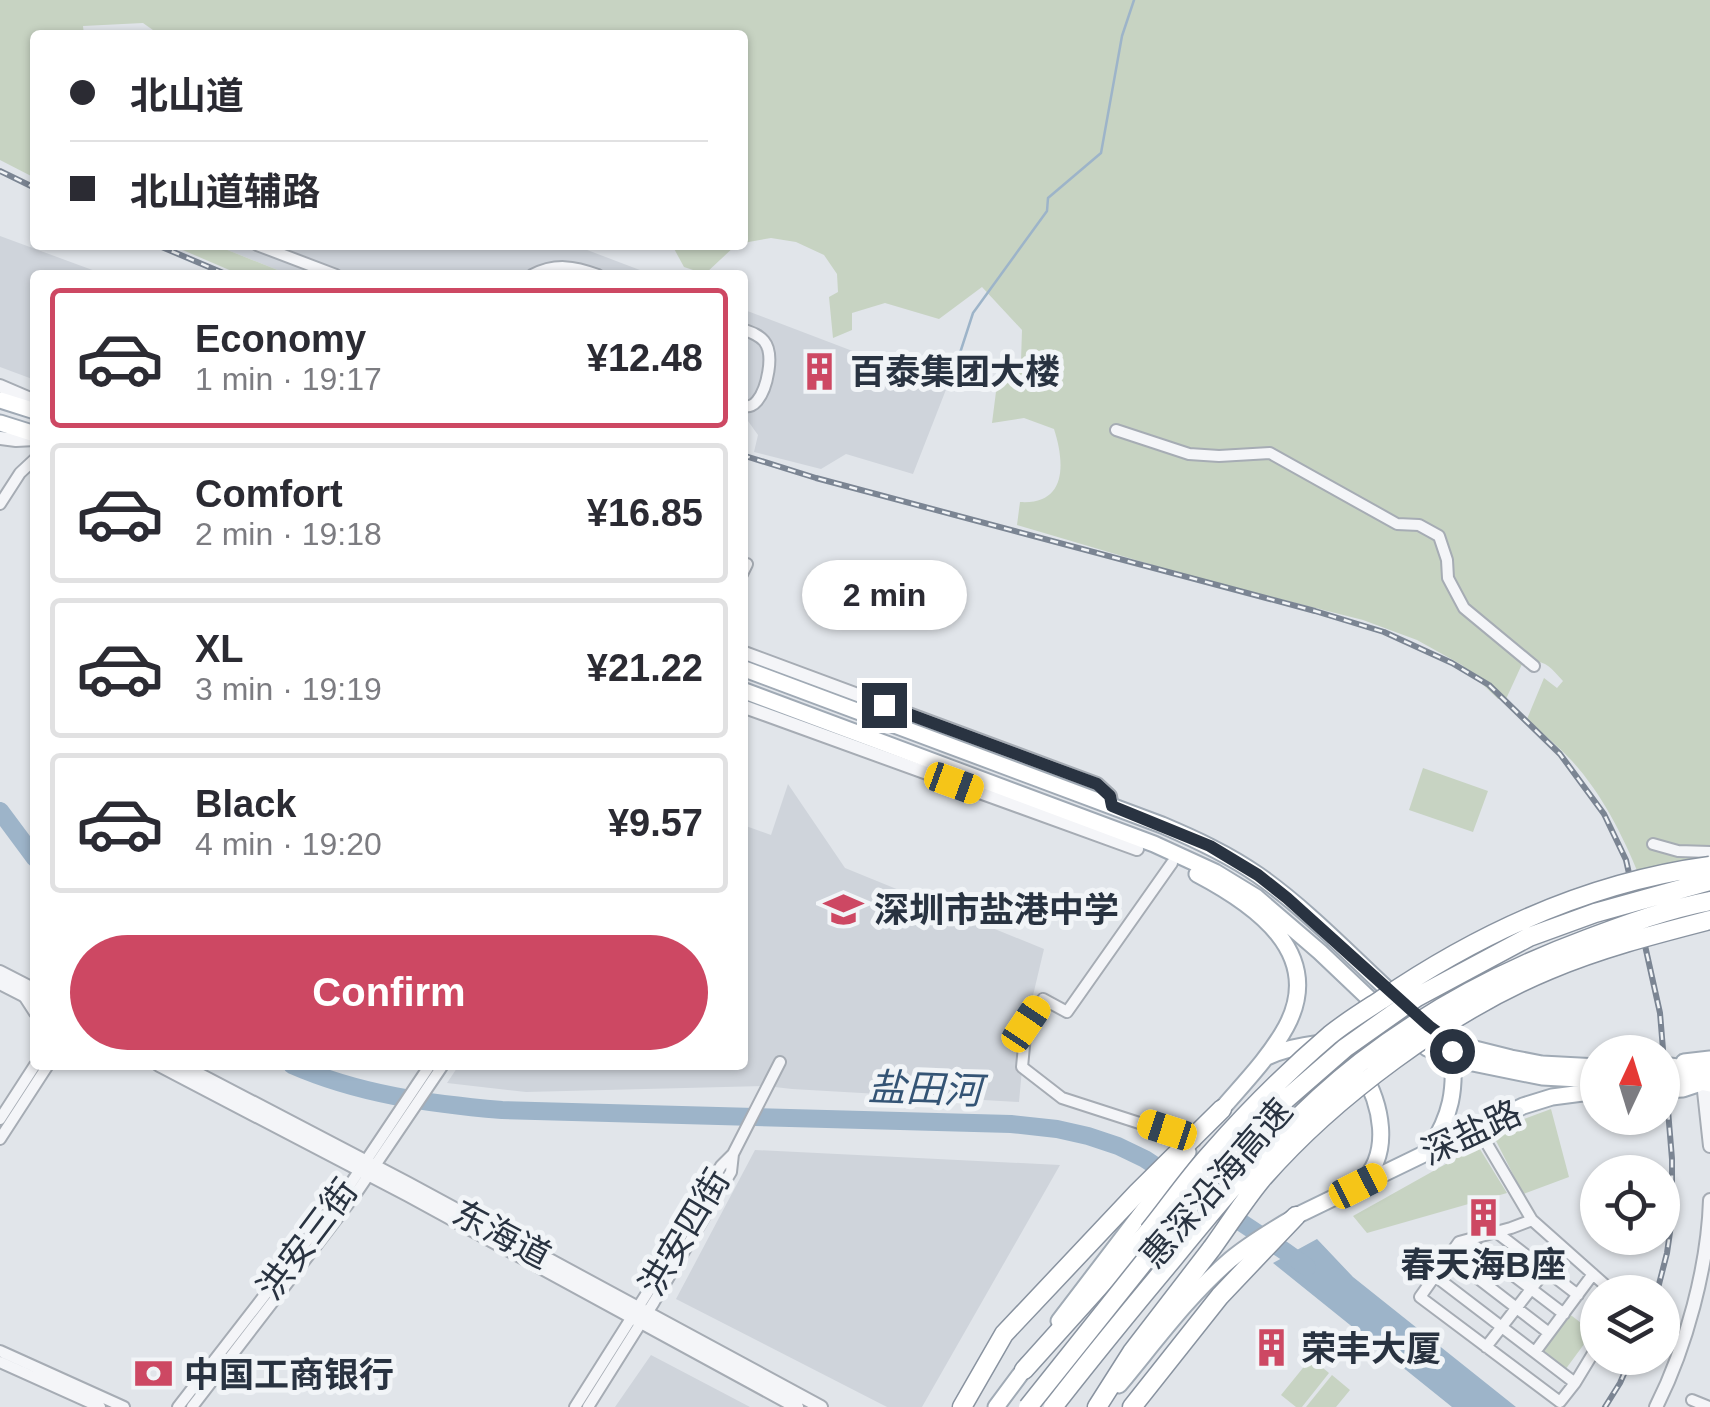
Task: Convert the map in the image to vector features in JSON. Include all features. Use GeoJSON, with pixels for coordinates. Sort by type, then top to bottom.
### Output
{"type":"FeatureCollection","features":[{"type":"Feature","properties":{"kind":"highway"},"geometry":{"type":"LineString","coordinates":[[1024,1370],[1149,1230],[1210,1154],[1272,1088],[1334,1032],[1463,948],[1520,921],[1644,878],[1710,866]]}},
{"type":"Feature","properties":{"kind":"highway","name":"惠深沿海高速"},"geometry":{"type":"LineString","coordinates":[[1028,1407],[1223,1164],[1284,1101],[1346,1048],[1417,997],[1529,937],[1710,881]]}},
{"type":"Feature","properties":{"kind":"highway","name":"惠深沿海高速"},"geometry":{"type":"LineString","coordinates":[[1053,1407],[1240,1176],[1360,1063],[1433,1013],[1539,956],[1656,914],[1710,901]]}},
{"type":"Feature","properties":{"kind":"highway"},"geometry":{"type":"LineString","coordinates":[[1099,1407],[1132,1352],[1260,1182],[1312,1126],[1372,1077],[1442,1028],[1547,971],[1614,946],[1710,920]]}},
{"type":"Feature","properties":{"kind":"highway"},"geometry":{"type":"LineString","coordinates":[[962,1407],[1004,1334],[1222,1109]]}},
{"type":"Feature","properties":{"kind":"highway"},"geometry":{"type":"LineString","coordinates":[[1132,1407],[1250,1253],[1296,1216]]}},
{"type":"Feature","properties":{"kind":"main road"},"geometry":{"type":"LineString","coordinates":[[0,400],[30,410]]}},
{"type":"Feature","properties":{"kind":"main road"},"geometry":{"type":"LineString","coordinates":[[0,423],[30,434]]}},
{"type":"Feature","properties":{"kind":"main road"},"geometry":{"type":"LineString","coordinates":[[748,670],[1112,806],[1210,846],[1258,875],[1429,1026],[1452,1051],[1454,1079],[1450,1106],[1428,1152]]}},
{"type":"Feature","properties":{"kind":"main road"},"geometry":{"type":"LineString","coordinates":[[748,692],[1175,853],[1244,888],[1416,1039]]}},
{"type":"Feature","properties":{"kind":"main road"},"geometry":{"type":"LineString","coordinates":[[918,770],[962,772]]}},
{"type":"Feature","properties":{"kind":"main road"},"geometry":{"type":"LineString","coordinates":[[1077,816],[1137,849],[1211,881],[1248,905],[1274,928],[1289,950],[1296,976],[1292,1013],[1280,1036],[1222,1109]]}},
{"type":"Feature","properties":{"kind":"main road"},"geometry":{"type":"LineString","coordinates":[[1261,1060],[1285,1050],[1326,1042],[1416,1039],[1542,1077],[1580,1083]]}},
{"type":"Feature","properties":{"kind":"main road"},"geometry":{"type":"LineString","coordinates":[[1326,1042],[1356,1063],[1379,1111],[1376,1158],[1358,1186]]}},
{"type":"Feature","properties":{"kind":"main road"},"geometry":{"type":"LineString","coordinates":[[1452,1051],[1580,1066]]}},
{"type":"Feature","properties":{"kind":"main road"},"geometry":{"type":"LineString","coordinates":[[1680,1066],[1710,1059]]}},
{"type":"Feature","properties":{"kind":"main road"},"geometry":{"type":"LineString","coordinates":[[1680,1073],[1708,1079]]}},
{"type":"Feature","properties":{"kind":"main road"},"geometry":{"type":"LineString","coordinates":[[1680,1089],[1708,1079]]}},
{"type":"Feature","properties":{"kind":"main road","name":"深盐路"},"geometry":{"type":"LineString","coordinates":[[1296,1216],[1523,1106],[1580,1091]]}},
{"type":"Feature","properties":{"kind":"main road"},"geometry":{"type":"LineString","coordinates":[[996,1407],[1145,1191],[1193,1142]]}},
{"type":"Feature","properties":{"kind":"main road"},"geometry":{"type":"LineString","coordinates":[[1099,1407],[1200,1289],[1250,1253]]}},
{"type":"Feature","properties":{"kind":"street"},"geometry":{"type":"LineString","coordinates":[[270,250],[323,270]]}},
{"type":"Feature","properties":{"kind":"street"},"geometry":{"type":"LineString","coordinates":[[541,270],[560,266],[584,270]]}},
{"type":"Feature","properties":{"kind":"street"},"geometry":{"type":"LineString","coordinates":[[748,331],[765,342],[770,366],[760,396],[748,406]]}},
{"type":"Feature","properties":{"kind":"street"},"geometry":{"type":"LineString","coordinates":[[0,386],[30,399]]}},
{"type":"Feature","properties":{"kind":"street"},"geometry":{"type":"LineString","coordinates":[[1116,430],[1189,454],[1270,453],[1397,524],[1419,524],[1440,536],[1448,578],[1464,608],[1534,666]]}},
{"type":"Feature","properties":{"kind":"street"},"geometry":{"type":"LineString","coordinates":[[0,438],[30,437]]}},
{"type":"Feature","properties":{"kind":"street"},"geometry":{"type":"LineString","coordinates":[[0,504],[30,464]]}},
{"type":"Feature","properties":{"kind":"street"},"geometry":{"type":"LineString","coordinates":[[748,654],[1097,784],[1110,796],[1112,806]]}},
{"type":"Feature","properties":{"kind":"street"},"geometry":{"type":"LineString","coordinates":[[748,708],[1137,849]]}},
{"type":"Feature","properties":{"kind":"street"},"geometry":{"type":"LineString","coordinates":[[1653,844],[1678,852],[1710,852]]}},
{"type":"Feature","properties":{"kind":"street"},"geometry":{"type":"LineString","coordinates":[[1172,862],[1068,1012],[1043,999],[1026,1024],[1022,1067],[1062,1098],[1193,1142]]}},
{"type":"Feature","properties":{"kind":"street"},"geometry":{"type":"LineString","coordinates":[[0,972],[30,991]]}},
{"type":"Feature","properties":{"kind":"street"},"geometry":{"type":"LineString","coordinates":[[0,983],[30,991]]}},
{"type":"Feature","properties":{"kind":"street","name":"洪安四街"},"geometry":{"type":"LineString","coordinates":[[575,1407],[640,1315],[731,1172],[733,1154],[780,1062]]}},
{"type":"Feature","properties":{"kind":"street"},"geometry":{"type":"LineString","coordinates":[[0,1118],[32,1070]]}},
{"type":"Feature","properties":{"kind":"street"},"geometry":{"type":"LineString","coordinates":[[0,1139],[45,1070]]}},
{"type":"Feature","properties":{"kind":"street","name":"东海道"},"geometry":{"type":"LineString","coordinates":[[169,1070],[368,1168]]}},
{"type":"Feature","properties":{"kind":"street","name":"东海道"},"geometry":{"type":"LineString","coordinates":[[190,1070],[640,1315],[821,1407]]}},
{"type":"Feature","properties":{"kind":"street","name":"洪安三街"},"geometry":{"type":"LineString","coordinates":[[422,1087],[428,1070]]}},
{"type":"Feature","properties":{"kind":"street","name":"洪安三街"},"geometry":{"type":"LineString","coordinates":[[192,1407],[368,1168],[422,1087],[438,1070]]}},
{"type":"Feature","properties":{"kind":"street"},"geometry":{"type":"LineString","coordinates":[[1708,1079],[1710,1146]]}},
{"type":"Feature","properties":{"kind":"street"},"geometry":{"type":"LineString","coordinates":[[1477,1128],[1532,1220],[1594,1274],[1535,1352]]}},
{"type":"Feature","properties":{"kind":"street","name":"洪安三街"},"geometry":{"type":"LineString","coordinates":[[178,1407],[368,1168]]}},
{"type":"Feature","properties":{"kind":"street"},"geometry":{"type":"LineString","coordinates":[[1657,1406],[1698,1288],[1710,1224],[1710,1200]]}},
{"type":"Feature","properties":{"kind":"street"},"geometry":{"type":"LineString","coordinates":[[1532,1220],[1460,1242],[1420,1297],[1560,1402],[1580,1375]]}},
{"type":"Feature","properties":{"kind":"street"},"geometry":{"type":"LineString","coordinates":[[1496,1232],[1578,1295]]}},
{"type":"Feature","properties":{"kind":"street"},"geometry":{"type":"LineString","coordinates":[[1468,1240],[1564,1314]]}},
{"type":"Feature","properties":{"kind":"street"},"geometry":{"type":"LineString","coordinates":[[1486,1347],[1563,1248]]}},
{"type":"Feature","properties":{"kind":"street"},"geometry":{"type":"LineString","coordinates":[[1449,1256],[1549,1333]]}},
{"type":"Feature","properties":{"kind":"street"},"geometry":{"type":"LineString","coordinates":[[1435,1276],[1575,1383]]}},
{"type":"Feature","properties":{"kind":"street","name":"洪安四街"},"geometry":{"type":"LineString","coordinates":[[588,1407],[640,1315]]}},
{"type":"Feature","properties":{"kind":"street","name":"东海道"},"geometry":{"type":"LineString","coordinates":[[640,1315],[797,1407]]}},
{"type":"Feature","properties":{"kind":"street"},"geometry":{"type":"LineString","coordinates":[[0,1351],[124,1407]]}},
{"type":"Feature","properties":{"kind":"street"},"geometry":{"type":"LineString","coordinates":[[0,1362],[100,1407]]}},
{"type":"Feature","properties":{"kind":"street"},"geometry":{"type":"LineString","coordinates":[[1692,1400],[1709,1407]]}},
{"type":"Feature","properties":{"kind":"shaded area"},"geometry":{"type":"Polygon","coordinates":[[[0,236],[92,270],[30,270],[30,378],[0,367],[0,236]]]}},
{"type":"Feature","properties":{"kind":"shaded area"},"geometry":{"type":"Polygon","coordinates":[[[228,250],[587,250],[640,270],[278,270],[228,250]]]}},
{"type":"Feature","properties":{"kind":"shaded area"},"geometry":{"type":"Polygon","coordinates":[[[748,311],[947,387],[913,474],[846,454],[821,469],[754,452],[758,435],[748,421],[748,311]]]}},
{"type":"Feature","properties":{"kind":"shaded area","name":"深圳市盐港中学"},"geometry":{"type":"Polygon","coordinates":[[[788,784],[845,868],[1044,949],[1026,1025],[1019,1102],[766,1086],[526,1092],[447,1083],[456,1070],[748,1070],[748,827],[771,835],[788,784]]]}},
{"type":"Feature","properties":{"kind":"shaded area"},"geometry":{"type":"Polygon","coordinates":[[[755,1150],[1060,1165],[922,1407],[887,1407],[676,1299],[755,1150]]]}},
{"type":"Feature","properties":{"kind":"shaded area"},"geometry":{"type":"Polygon","coordinates":[[[651,1355],[750,1407],[615,1407],[651,1355]]]}},
{"type":"Feature","properties":{"kind":"green space"},"geometry":{"type":"Polygon","coordinates":[[[0,0],[1710,0],[1710,860],[1639,875],[1593,787],[1567,755],[1527,719],[1544,678],[1557,688],[1563,681],[1546,665],[1523,662],[1506,699],[1498,699],[1462,665],[1417,640],[1363,620],[1200,579],[1017,525],[1020,502],[1047,497],[1054,489],[1059,479],[1060,455],[1054,429],[1024,418],[992,423],[998,376],[1021,361],[1022,330],[982,287],[939,319],[885,303],[852,313],[852,330],[833,338],[829,297],[838,292],[837,274],[824,255],[796,242],[771,238],[748,242],[748,30],[153,30],[143,23],[83,26],[83,30],[30,30],[30,175],[0,160],[0,0]]]}},
{"type":"Feature","properties":{"kind":"green space"},"geometry":{"type":"Polygon","coordinates":[[[183,250],[228,250],[278,270],[229,270],[183,250]]]}},
{"type":"Feature","properties":{"kind":"green space"},"geometry":{"type":"Polygon","coordinates":[[[675,250],[731,250],[709,270],[684,267],[675,250]]]}},
{"type":"Feature","properties":{"kind":"green space"},"geometry":{"type":"Polygon","coordinates":[[[1423,768],[1488,791],[1473,832],[1409,810],[1423,768]]]}},
{"type":"Feature","properties":{"kind":"green space"},"geometry":{"type":"Polygon","coordinates":[[[1551,1109],[1569,1177],[1523,1194],[1491,1131],[1551,1109]]]}},
{"type":"Feature","properties":{"kind":"green space"},"geometry":{"type":"Polygon","coordinates":[[[1478,1146],[1507,1193],[1367,1233],[1353,1216],[1478,1146]]]}},
{"type":"Feature","properties":{"kind":"green space"},"geometry":{"type":"Polygon","coordinates":[[[1568,1313],[1580,1322],[1580,1350],[1565,1370],[1540,1352],[1568,1313]]]}},
{"type":"Feature","properties":{"kind":"green space"},"geometry":{"type":"Polygon","coordinates":[[[1311,1358],[1329,1373],[1302,1407],[1296,1407],[1281,1395],[1311,1358]]]}},
{"type":"Feature","properties":{"kind":"green space"},"geometry":{"type":"Polygon","coordinates":[[[1332,1375],[1350,1390],[1336,1407],[1306,1407],[1332,1375]]]}},
{"type":"Feature","properties":{"kind":"water"},"geometry":{"type":"Polygon","coordinates":[[[1317,1239],[1353,1277],[1516,1407],[1452,1407],[1273,1263],[1317,1239]]]}},
{"type":"Feature","properties":{"kind":"waterway"},"geometry":{"type":"LineString","coordinates":[[959,356],[973,313],[1047,211],[1048,198],[1101,153],[1122,36],[1134,0]]}},
{"type":"Feature","properties":{"kind":"waterway","name":"盐田河"},"geometry":{"type":"LineString","coordinates":[[0,811],[30,851]]}},
{"type":"Feature","properties":{"kind":"waterway","name":"盐田河"},"geometry":{"type":"LineString","coordinates":[[304,1070],[395,1096],[502,1110],[1011,1124],[1057,1129],[1118,1146],[1145,1159],[1307,1267]]}},
{"type":"Feature","properties":{"kind":"railway"},"geometry":{"type":"LineString","coordinates":[[0,171],[30,186]]}},
{"type":"Feature","properties":{"kind":"railway"},"geometry":{"type":"LineString","coordinates":[[169,250],[216,270]]}},
{"type":"Feature","properties":{"kind":"railway"},"geometry":{"type":"LineString","coordinates":[[748,457],[1384,632],[1489,685],[1560,754],[1604,814],[1626,860],[1660,1013],[1672,1159],[1672,1218],[1661,1275]]}},
{"type":"Feature","properties":{"kind":"railway"},"geometry":{"type":"LineString","coordinates":[[1605,1407],[1624,1375]]}},
{"type":"Feature","properties":{"kind":"place","name":"百泰集团大楼"},"geometry":{"type":"Point","coordinates":[820,371]}},
{"type":"Feature","properties":{"kind":"place","name":"深圳市盐港中学"},"geometry":{"type":"Point","coordinates":[844,909]}},
{"type":"Feature","properties":{"kind":"place","name":"春天海B座"},"geometry":{"type":"Point","coordinates":[1483,1217]}},
{"type":"Feature","properties":{"kind":"place","name":"荣丰大厦"},"geometry":{"type":"Point","coordinates":[1271,1348]}},
{"type":"Feature","properties":{"kind":"place","name":"中国工商银行"},"geometry":{"type":"Point","coordinates":[154,1374]}},
{"type":"Feature","properties":{"kind":"route"},"geometry":{"type":"LineString","coordinates":[[884,705],[1097,784],[1110,796],[1112,806],[1210,846],[1244,866],[1287,898],[1451,1042],[1452,1051]]}}]}
